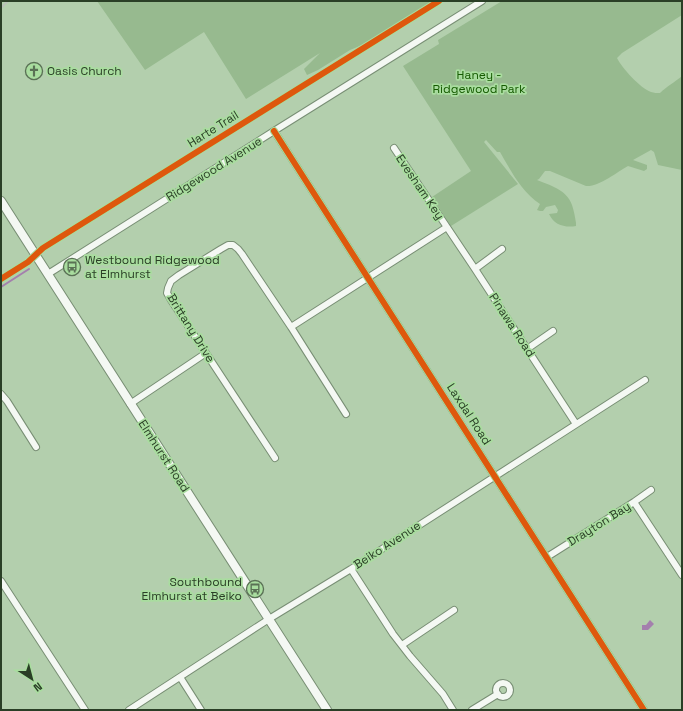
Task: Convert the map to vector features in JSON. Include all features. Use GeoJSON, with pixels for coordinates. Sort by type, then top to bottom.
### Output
{"type":"FeatureCollection","features":[{"type":"Feature","properties":{"kind":"street","name":"Ridgewood Avenue"},"geometry":{"type":"LineString","coordinates":[[48,274],[482,1]]}},
{"type":"Feature","properties":{"kind":"street","name":"Laxdal Road"},"geometry":{"type":"LineString","coordinates":[[274,131],[644,710]]}},
{"type":"Feature","properties":{"kind":"street","name":"Evesham Key"},"geometry":{"type":"LineString","coordinates":[[394,148],[447,227]]}},
{"type":"Feature","properties":{"kind":"street","name":"Elmhurst Road"},"geometry":{"type":"LineString","coordinates":[[1,202],[327,710]]}},
{"type":"Feature","properties":{"kind":"street"},"geometry":{"type":"LineString","coordinates":[[291,327],[447,227]]}},
{"type":"Feature","properties":{"kind":"street","name":"Pinawa Road"},"geometry":{"type":"LineString","coordinates":[[447,227],[576,424]]}},
{"type":"Feature","properties":{"kind":"street","name":"Brittany Drive"},"geometry":{"type":"LineString","coordinates":[[275,458],[167,293],[171,281],[220,248],[228,245],[233,246],[242,254],[291,327],[346,414]]}},
{"type":"Feature","properties":{"kind":"street"},"geometry":{"type":"LineString","coordinates":[[475,269],[502,249]]}},
{"type":"Feature","properties":{"kind":"street"},"geometry":{"type":"LineString","coordinates":[[527,349],[553,331]]}},
{"type":"Feature","properties":{"kind":"street"},"geometry":{"type":"LineString","coordinates":[[130,404],[206,353]]}},
{"type":"Feature","properties":{"kind":"street","name":"Beiko Avenue"},"geometry":{"type":"LineString","coordinates":[[129,710],[269,619],[645,380]]}},
{"type":"Feature","properties":{"kind":"street"},"geometry":{"type":"LineString","coordinates":[[1,394],[36,447]]}},
{"type":"Feature","properties":{"kind":"street","name":"Drayton Bay"},"geometry":{"type":"LineString","coordinates":[[547,557],[651,490]]}},
{"type":"Feature","properties":{"kind":"street"},"geometry":{"type":"LineString","coordinates":[[634,502],[682,575]]}},
{"type":"Feature","properties":{"kind":"street"},"geometry":{"type":"LineString","coordinates":[[351,568],[393,634],[443,694],[453,710]]}},
{"type":"Feature","properties":{"kind":"street"},"geometry":{"type":"LineString","coordinates":[[1,582],[85,710]]}},
{"type":"Feature","properties":{"kind":"street"},"geometry":{"type":"LineString","coordinates":[[402,645],[454,610]]}},
{"type":"Feature","properties":{"kind":"street"},"geometry":{"type":"LineString","coordinates":[[180,677],[201,710]]}},
{"type":"Feature","properties":{"kind":"street"},"geometry":{"type":"LineString","coordinates":[[472,710],[498,694]]}},
{"type":"Feature","properties":{"kind":"green space"},"geometry":{"type":"Polygon","coordinates":[[[97,1],[434,1],[367,43],[350,50],[318,70],[307,75],[304,69],[320,53],[246,99],[204,32],[145,70],[97,1]]]}},
{"type":"Feature","properties":{"kind":"green space","name":"Haney - Ridgewood Park"},"geometry":{"type":"Polygon","coordinates":[[[502,1],[682,1],[682,15],[622,53],[617,58],[627,72],[637,82],[652,92],[660,93],[682,76],[682,170],[658,165],[654,152],[651,150],[633,160],[647,165],[647,169],[644,171],[628,166],[608,179],[591,186],[586,186],[550,171],[545,171],[537,180],[562,192],[570,200],[575,216],[576,226],[568,227],[560,225],[551,218],[549,214],[557,213],[558,210],[555,205],[546,207],[543,211],[537,210],[540,204],[522,187],[500,152],[497,152],[486,140],[484,142],[518,184],[451,226],[432,197],[471,171],[403,66],[439,44],[438,40],[502,1]]]}},
{"type":"Feature","properties":{"kind":"shaded area"},"geometry":{"type":"Polygon","coordinates":[[[650,620],[654,624],[648,630],[642,630],[642,625],[646,625],[650,620]]]}},
{"type":"Feature","properties":{"kind":"waterway"},"geometry":{"type":"LineString","coordinates":[[1,287],[29,269]]}},
{"type":"Feature","properties":{"kind":"railway"},"geometry":{"type":"LineString","coordinates":[[1,8],[8,1]]}},
{"type":"Feature","properties":{"kind":"cycle path","name":"Harte Trail"},"geometry":{"type":"LineString","coordinates":[[1,279],[28,262],[43,248],[439,1]]}},
{"type":"Feature","properties":{"kind":"cycle path"},"geometry":{"type":"LineString","coordinates":[[274,131],[644,710]]}},
{"type":"Feature","properties":{"kind":"place","name":"Oasis Church"},"geometry":{"type":"Point","coordinates":[34,71]}},
{"type":"Feature","properties":{"kind":"place","name":"Westbound Ridgewood at Elmhurst"},"geometry":{"type":"Point","coordinates":[72,267]}},
{"type":"Feature","properties":{"kind":"place","name":"Southbound Elmhurst at Beiko"},"geometry":{"type":"Point","coordinates":[255,589]}}]}
